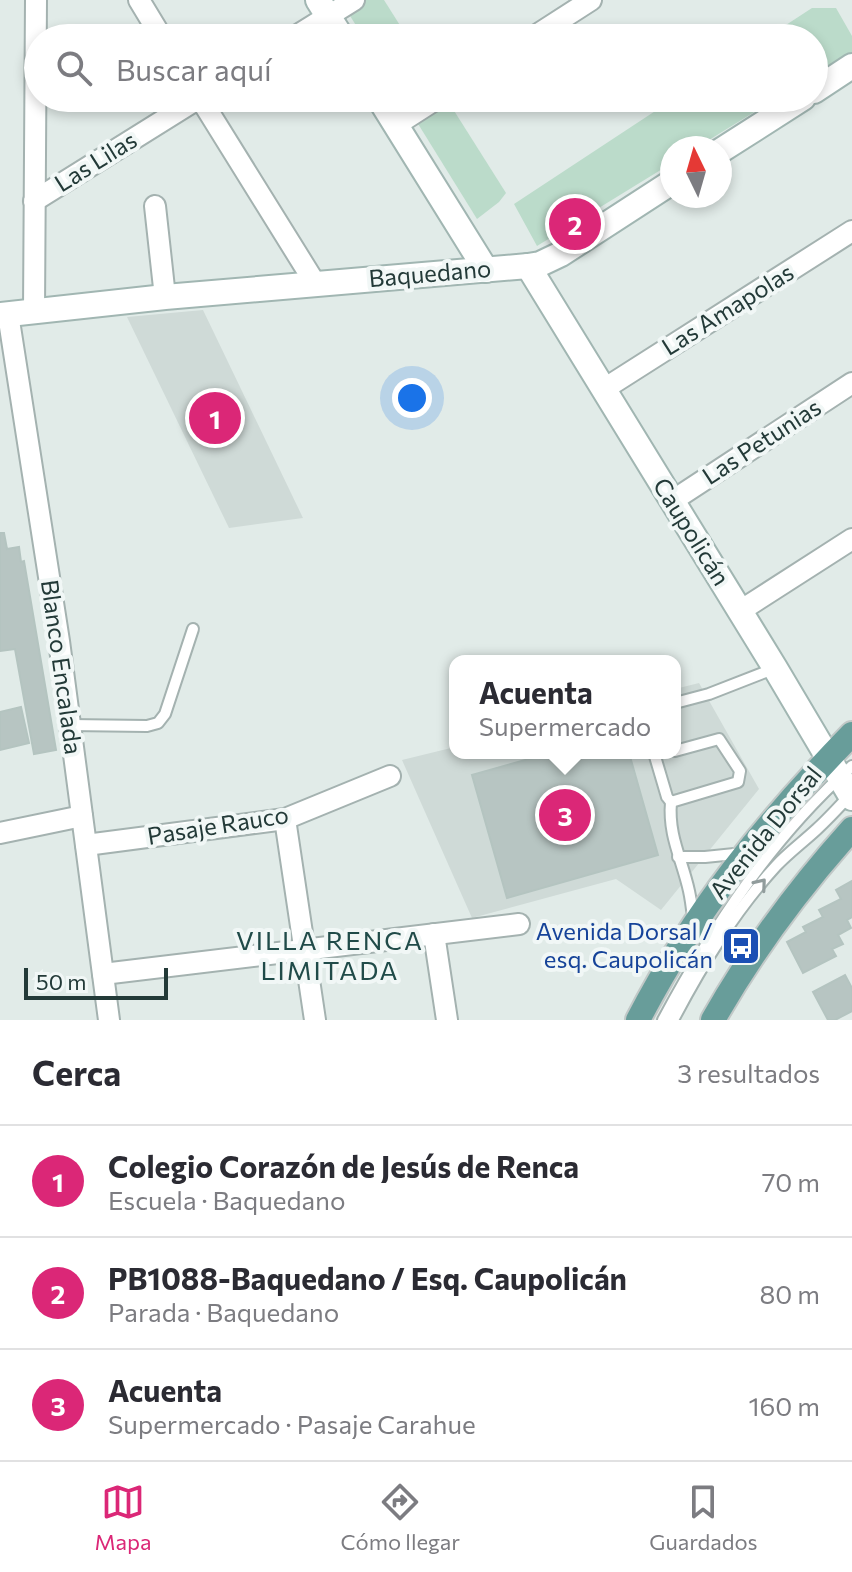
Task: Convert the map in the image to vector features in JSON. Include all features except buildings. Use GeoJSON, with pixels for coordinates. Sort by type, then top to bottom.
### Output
{"type":"FeatureCollection","features":[{"type":"Feature","properties":{"kind":"main road","name":"Avenida Dorsal"},"geometry":{"type":"LineString","coordinates":[[638,1020],[674,955],[745,853],[846,781],[852,734]]}},
{"type":"Feature","properties":{"kind":"main road"},"geometry":{"type":"LineString","coordinates":[[719,1015],[772,927],[852,829]]}},
{"type":"Feature","properties":{"kind":"street"},"geometry":{"type":"LineString","coordinates":[[36,0],[36,24]]}},
{"type":"Feature","properties":{"kind":"street"},"geometry":{"type":"LineString","coordinates":[[139,0],[154,24]]}},
{"type":"Feature","properties":{"kind":"street"},"geometry":{"type":"LineString","coordinates":[[307,24],[323,8],[354,0]]}},
{"type":"Feature","properties":{"kind":"street"},"geometry":{"type":"LineString","coordinates":[[554,24],[591,0]]}},
{"type":"Feature","properties":{"kind":"street"},"geometry":{"type":"LineString","coordinates":[[828,82],[852,66]]}},
{"type":"Feature","properties":{"kind":"street"},"geometry":{"type":"LineString","coordinates":[[34,311],[35,112]]}},
{"type":"Feature","properties":{"kind":"street","name":"Las Lilas"},"geometry":{"type":"LineString","coordinates":[[34,201],[177,112]]}},
{"type":"Feature","properties":{"kind":"street"},"geometry":{"type":"LineString","coordinates":[[208,112],[315,283]]}},
{"type":"Feature","properties":{"kind":"street"},"geometry":{"type":"LineString","coordinates":[[388,112],[486,270]]}},
{"type":"Feature","properties":{"kind":"street"},"geometry":{"type":"LineString","coordinates":[[396,125],[416,112]]}},
{"type":"Feature","properties":{"kind":"street"},"geometry":{"type":"LineString","coordinates":[[732,143],[781,112]]}},
{"type":"Feature","properties":{"kind":"street","name":"Baquedano"},"geometry":{"type":"LineString","coordinates":[[4,315],[165,297],[540,264],[561,254],[660,190]]}},
{"type":"Feature","properties":{"kind":"street"},"geometry":{"type":"LineString","coordinates":[[155,206],[165,297]]}},
{"type":"Feature","properties":{"kind":"street","name":"Las Amapolas"},"geometry":{"type":"LineString","coordinates":[[604,389],[852,231]]}},
{"type":"Feature","properties":{"kind":"street","name":"Caupolicán"},"geometry":{"type":"LineString","coordinates":[[528,266],[846,781]]}},
{"type":"Feature","properties":{"kind":"street","name":"Blanco Encalada"},"geometry":{"type":"LineString","coordinates":[[4,315],[70,725],[109,1020]]}},
{"type":"Feature","properties":{"kind":"street","name":"Las Petunias"},"geometry":{"type":"LineString","coordinates":[[672,501],[852,383]]}},
{"type":"Feature","properties":{"kind":"street"},"geometry":{"type":"LineString","coordinates":[[740,611],[852,539]]}},
{"type":"Feature","properties":{"kind":"street","name":"Pasaje Rauco"},"geometry":{"type":"LineString","coordinates":[[86,845],[285,819],[390,776]]}},
{"type":"Feature","properties":{"kind":"street"},"geometry":{"type":"LineString","coordinates":[[0,833],[82,816]]}},
{"type":"Feature","properties":{"kind":"street"},"geometry":{"type":"LineString","coordinates":[[285,819],[315,1020]]}},
{"type":"Feature","properties":{"kind":"street"},"geometry":{"type":"LineString","coordinates":[[103,974],[519,924]]}},
{"type":"Feature","properties":{"kind":"street"},"geometry":{"type":"LineString","coordinates":[[434,934],[447,1020]]}},
{"type":"Feature","properties":{"kind":"lane"},"geometry":{"type":"LineString","coordinates":[[70,725],[147,726],[158,723],[165,714],[193,629]]}},
{"type":"Feature","properties":{"kind":"lane"},"geometry":{"type":"LineString","coordinates":[[681,701],[775,668]]}},
{"type":"Feature","properties":{"kind":"lane"},"geometry":{"type":"LineString","coordinates":[[671,802],[738,782],[740,771],[719,739],[681,749]]}},
{"type":"Feature","properties":{"kind":"lane"},"geometry":{"type":"LineString","coordinates":[[656,759],[671,802],[669,819],[689,891],[694,924]]}},
{"type":"Feature","properties":{"kind":"lane"},"geometry":{"type":"LineString","coordinates":[[663,1020],[712,934],[744,887],[809,809],[846,781]]}},
{"type":"Feature","properties":{"kind":"lane"},"geometry":{"type":"LineString","coordinates":[[673,1020],[707,958],[730,924],[777,864],[817,829],[846,781]]}},
{"type":"Feature","properties":{"kind":"lane"},"geometry":{"type":"LineString","coordinates":[[678,857],[745,853]]}},
{"type":"Feature","properties":{"kind":"shaded area"},"geometry":{"type":"Polygon","coordinates":[[[203,310],[303,518],[229,528],[127,317],[203,310]]]}},
{"type":"Feature","properties":{"kind":"shaded area"},"geometry":{"type":"Polygon","coordinates":[[[699,683],[759,789],[661,910],[616,879],[472,918],[402,760],[449,748],[449,759],[681,759],[681,688],[699,683]]]}},
{"type":"Feature","properties":{"kind":"green space"},"geometry":{"type":"Polygon","coordinates":[[[340,0],[384,0],[399,24],[355,24],[340,0]]]}},
{"type":"Feature","properties":{"kind":"green space"},"geometry":{"type":"Polygon","coordinates":[[[812,8],[836,8],[852,36],[852,52],[828,67],[828,24],[787,24],[812,8]]]}},
{"type":"Feature","properties":{"kind":"green space"},"geometry":{"type":"Polygon","coordinates":[[[411,112],[455,112],[506,193],[477,219],[411,112]]]}},
{"type":"Feature","properties":{"kind":"green space"},"geometry":{"type":"Polygon","coordinates":[[[654,112],[754,112],[715,136],[660,136],[660,170],[537,246],[514,204],[654,112]]]}},
{"type":"Feature","properties":{"kind":"place","name":"PB1088-Baquedano / Esq. Caupolicán"},"geometry":{"type":"Point","coordinates":[575,224]}},
{"type":"Feature","properties":{"kind":"place","name":"Colegio Corazón de Jesús de Renca"},"geometry":{"type":"Point","coordinates":[215,418]}},
{"type":"Feature","properties":{"kind":"place","name":"Acuenta"},"geometry":{"type":"Point","coordinates":[565,815]}},
{"type":"Feature","properties":{"kind":"place","name":"Avenida Dorsal / esq. Caupolicán"},"geometry":{"type":"Point","coordinates":[741,946]}},
{"type":"Feature","properties":{"kind":"district","name":"VILLA RENCA LIMITADA"},"geometry":{"type":"Point","coordinates":[330,956]}}]}
